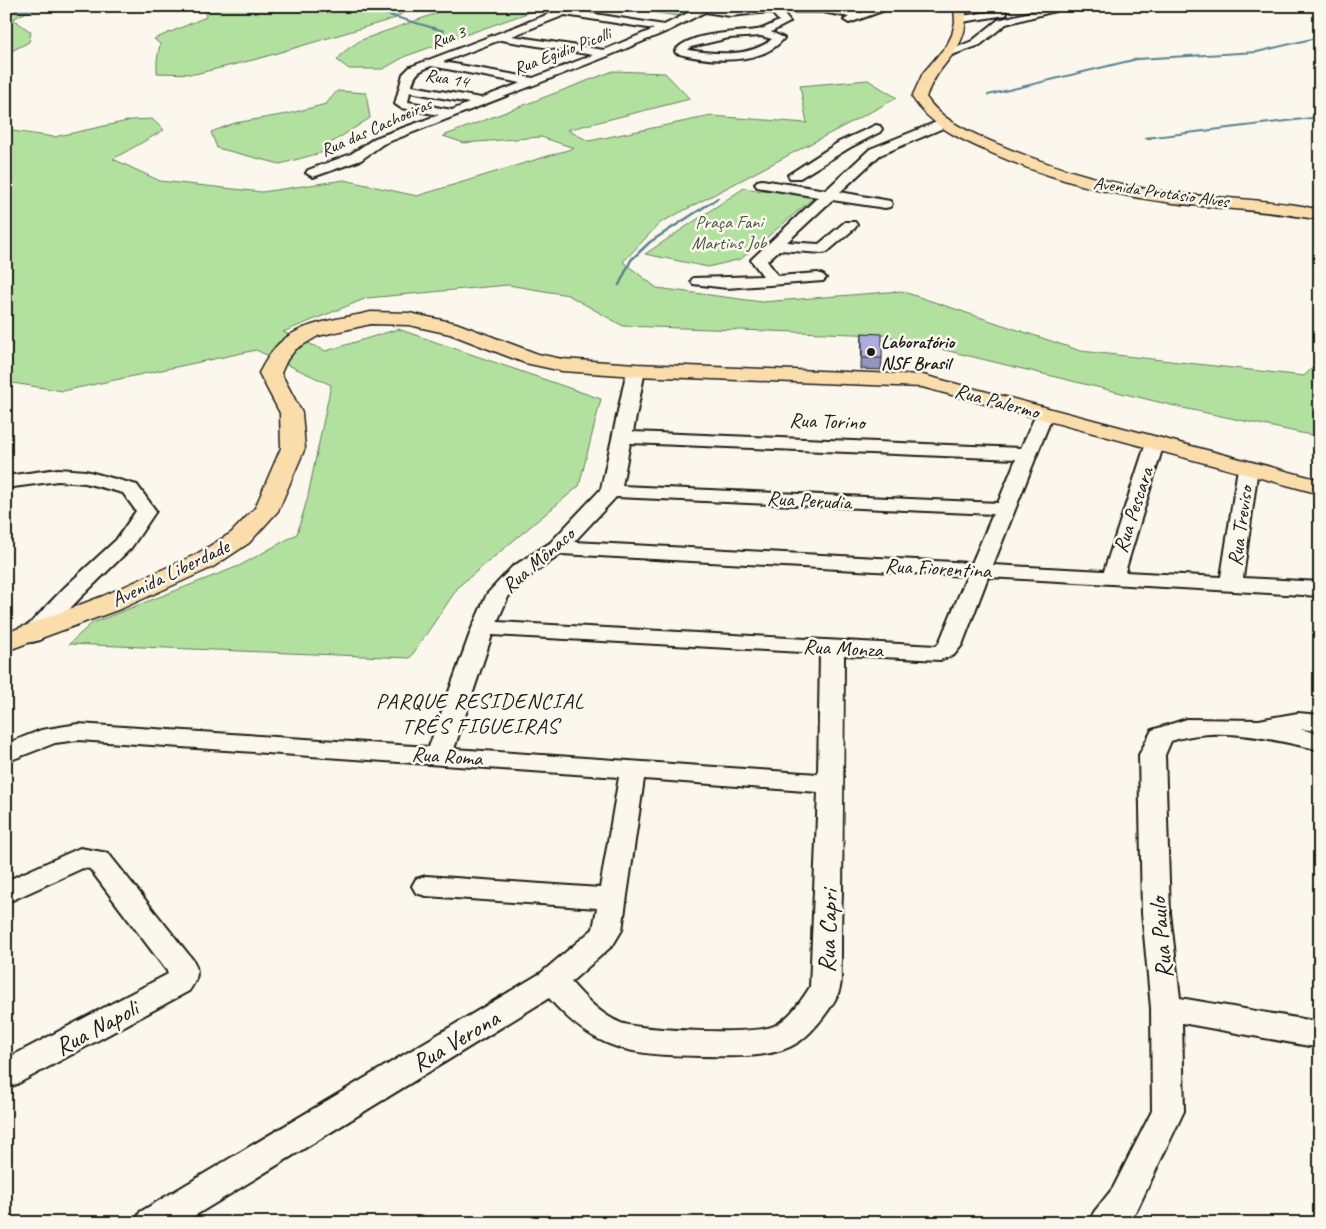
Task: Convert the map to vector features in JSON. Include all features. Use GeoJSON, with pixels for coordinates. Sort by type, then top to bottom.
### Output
{"type":"FeatureCollection","features":[{"type":"Feature","properties":{"kind":"main road","name":"Avenida Protásio Alves"},"geometry":{"type":"LineString","coordinates":[[961,12],[962,27],[957,40],[949,53],[924,79],[919,97],[939,125],[959,131],[1030,164],[1098,185],[1174,198],[1262,205],[1320,215]]}},
{"type":"Feature","properties":{"kind":"main road","name":"Avenida Liberdade"},"geometry":{"type":"LineString","coordinates":[[6,643],[32,635],[113,602],[204,561],[240,538],[266,511],[293,448],[292,413],[270,373],[278,358],[289,345],[311,332],[371,318],[409,319],[456,329],[532,359],[562,365],[636,370]]}},
{"type":"Feature","properties":{"kind":"main road","name":"Rua Palermo"},"geometry":{"type":"LineString","coordinates":[[636,370],[923,381],[1320,487]]}},
{"type":"Feature","properties":{"kind":"street","name":"Rua 3"},"geometry":{"type":"LineString","coordinates":[[409,74],[414,69],[427,63],[500,36],[522,28],[542,25],[563,12],[580,6]]}},
{"type":"Feature","properties":{"kind":"street"},"geometry":{"type":"LineString","coordinates":[[828,10],[841,6]]}},
{"type":"Feature","properties":{"kind":"street"},"geometry":{"type":"LineString","coordinates":[[838,23],[891,6]]}},
{"type":"Feature","properties":{"kind":"street"},"geometry":{"type":"LineString","coordinates":[[949,53],[976,42],[1004,21],[1069,6]]}},
{"type":"Feature","properties":{"kind":"street"},"geometry":{"type":"LineString","coordinates":[[705,8],[728,13],[772,8],[828,10],[863,16]]}},
{"type":"Feature","properties":{"kind":"street","name":"Rua Egidio Picolli"},"geometry":{"type":"LineString","coordinates":[[452,113],[604,54],[626,39],[645,36],[666,28],[687,13],[705,8]]}},
{"type":"Feature","properties":{"kind":"street"},"geometry":{"type":"LineString","coordinates":[[761,33],[779,38],[767,48],[757,53],[696,55],[680,51],[687,45],[729,35],[761,33],[789,22],[772,8]]}},
{"type":"Feature","properties":{"kind":"street"},"geometry":{"type":"LineString","coordinates":[[563,12],[666,28]]}},
{"type":"Feature","properties":{"kind":"street"},"geometry":{"type":"LineString","coordinates":[[961,12],[1002,13]]}},
{"type":"Feature","properties":{"kind":"street"},"geometry":{"type":"LineString","coordinates":[[668,16],[687,13]]}},
{"type":"Feature","properties":{"kind":"street"},"geometry":{"type":"LineString","coordinates":[[542,25],[571,24]]}},
{"type":"Feature","properties":{"kind":"street"},"geometry":{"type":"LineString","coordinates":[[500,36],[604,54]]}},
{"type":"Feature","properties":{"kind":"street"},"geometry":{"type":"LineString","coordinates":[[606,42],[626,39]]}},
{"type":"Feature","properties":{"kind":"street"},"geometry":{"type":"LineString","coordinates":[[478,45],[496,48]]}},
{"type":"Feature","properties":{"kind":"street"},"geometry":{"type":"LineString","coordinates":[[454,54],[473,57]]}},
{"type":"Feature","properties":{"kind":"street"},"geometry":{"type":"LineString","coordinates":[[561,59],[580,62]]}},
{"type":"Feature","properties":{"kind":"street"},"geometry":{"type":"LineString","coordinates":[[427,63],[534,81]]}},
{"type":"Feature","properties":{"kind":"street"},"geometry":{"type":"LineString","coordinates":[[538,69],[556,72]]}},
{"type":"Feature","properties":{"kind":"street"},"geometry":{"type":"LineString","coordinates":[[428,77],[409,74],[401,104],[452,113]]}},
{"type":"Feature","properties":{"kind":"street","name":"Rua 14"},"geometry":{"type":"LineString","coordinates":[[405,88],[482,102]]}},
{"type":"Feature","properties":{"kind":"street"},"geometry":{"type":"LineString","coordinates":[[488,88],[507,91]]}},
{"type":"Feature","properties":{"kind":"street","name":"Rua das Cachoeiras"},"geometry":{"type":"LineString","coordinates":[[313,173],[356,157],[378,141],[452,113]]}},
{"type":"Feature","properties":{"kind":"street"},"geometry":{"type":"LineString","coordinates":[[773,280],[759,260],[828,194],[874,152],[939,125]]}},
{"type":"Feature","properties":{"kind":"street"},"geometry":{"type":"LineString","coordinates":[[795,174],[841,144],[876,129]]}},
{"type":"Feature","properties":{"kind":"street"},"geometry":{"type":"LineString","coordinates":[[841,144],[874,152]]}},
{"type":"Feature","properties":{"kind":"street"},"geometry":{"type":"LineString","coordinates":[[762,184],[885,204]]}},
{"type":"Feature","properties":{"kind":"street"},"geometry":{"type":"LineString","coordinates":[[774,245],[822,249],[850,225]]}},
{"type":"Feature","properties":{"kind":"street"},"geometry":{"type":"LineString","coordinates":[[699,281],[727,283],[818,278]]}},
{"type":"Feature","properties":{"kind":"street"},"geometry":{"type":"LineString","coordinates":[[611,491],[624,437],[636,370]]}},
{"type":"Feature","properties":{"kind":"street","name":"Rua Monza"},"geometry":{"type":"LineString","coordinates":[[483,628],[940,653],[946,650],[981,570],[1044,414]]}},
{"type":"Feature","properties":{"kind":"street","name":"Rua Torino"},"geometry":{"type":"LineString","coordinates":[[624,437],[1028,454]]}},
{"type":"Feature","properties":{"kind":"street","name":"Rua Pescara"},"geometry":{"type":"LineString","coordinates":[[1112,578],[1154,443]]}},
{"type":"Feature","properties":{"kind":"street","name":"Rua Treviso"},"geometry":{"type":"LineString","coordinates":[[1231,583],[1248,468]]}},
{"type":"Feature","properties":{"kind":"street"},"geometry":{"type":"LineString","coordinates":[[8,488],[53,486],[86,477],[130,489],[146,511],[124,544],[72,593],[32,635]]}},
{"type":"Feature","properties":{"kind":"street","name":"Rua Perudia"},"geometry":{"type":"LineString","coordinates":[[611,491],[1006,509]]}},
{"type":"Feature","properties":{"kind":"street","name":"Rua Mônaco"},"geometry":{"type":"LineString","coordinates":[[438,756],[483,628],[498,594],[520,572],[557,547],[611,491]]}},
{"type":"Feature","properties":{"kind":"street","name":"Rua Fiorentina"},"geometry":{"type":"LineString","coordinates":[[557,547],[1320,589]]}},
{"type":"Feature","properties":{"kind":"street","name":"Rua Capri"},"geometry":{"type":"LineString","coordinates":[[552,982],[584,1017],[614,1034],[702,1044],[745,1043],[782,1037],[809,1014],[825,988],[831,784],[832,647]]}},
{"type":"Feature","properties":{"kind":"street","name":"Rua Paulo"},"geometry":{"type":"LineString","coordinates":[[1106,1223],[1125,1199],[1168,1111],[1166,1008],[1156,913],[1152,755],[1161,736],[1187,727],[1256,728],[1298,721],[1320,723]]}},
{"type":"Feature","properties":{"kind":"street","name":"Rua Paulo"},"geometry":{"type":"LineString","coordinates":[[1256,728],[1320,742]]}},
{"type":"Feature","properties":{"kind":"street","name":"Rua Roma"},"geometry":{"type":"LineString","coordinates":[[6,754],[50,736],[78,732],[831,784]]}},
{"type":"Feature","properties":{"kind":"street","name":"Rua Verona"},"geometry":{"type":"LineString","coordinates":[[152,1223],[552,982],[602,937],[607,930],[633,769]]}},
{"type":"Feature","properties":{"kind":"street","name":"Rua Napoli"},"geometry":{"type":"LineString","coordinates":[[6,893],[80,858],[98,860],[182,968],[183,976],[178,984],[6,1075]]}},
{"type":"Feature","properties":{"kind":"street"},"geometry":{"type":"LineString","coordinates":[[426,886],[612,899]]}},
{"type":"Feature","properties":{"kind":"street"},"geometry":{"type":"LineString","coordinates":[[1166,1008],[1320,1035]]}},
{"type":"Feature","properties":{"kind":"green space"},"geometry":{"type":"Polygon","coordinates":[[[6,6],[73,6],[30,10],[13,19],[31,32],[29,42],[6,54],[6,6]]]}},
{"type":"Feature","properties":{"kind":"green space"},"geometry":{"type":"Polygon","coordinates":[[[204,6],[412,6],[396,18],[257,59],[195,74],[157,73],[160,44],[154,39],[206,17],[204,6]]]}},
{"type":"Feature","properties":{"kind":"green space"},"geometry":{"type":"Polygon","coordinates":[[[433,6],[547,6],[406,56],[383,69],[349,69],[337,60],[345,51],[361,40],[437,13],[433,6]]]}},
{"type":"Feature","properties":{"kind":"green space"},"geometry":{"type":"Polygon","coordinates":[[[613,6],[672,6],[696,10],[684,17],[613,6]]]}},
{"type":"Feature","properties":{"kind":"green space"},"geometry":{"type":"Polygon","coordinates":[[[613,71],[665,73],[690,99],[567,130],[589,141],[711,116],[807,123],[800,86],[868,80],[897,98],[660,223],[623,262],[657,288],[762,302],[901,291],[1081,351],[1304,376],[1320,360],[1320,437],[1183,408],[883,335],[623,326],[568,295],[508,285],[367,298],[283,332],[326,351],[398,329],[601,399],[579,486],[459,586],[410,658],[69,644],[92,623],[239,566],[297,534],[307,500],[331,385],[256,350],[63,391],[6,382],[6,130],[54,137],[132,120],[152,119],[164,130],[113,159],[160,181],[262,192],[344,180],[417,196],[574,148],[541,137],[464,143],[443,136],[613,71]]]}},
{"type":"Feature","properties":{"kind":"green space"},"geometry":{"type":"Polygon","coordinates":[[[337,91],[366,93],[370,118],[331,143],[324,152],[280,164],[217,148],[211,132],[235,123],[287,114],[326,104],[337,91]]]}},
{"type":"Feature","properties":{"kind":"green space","name":"Praça Fani Martins Job"},"geometry":{"type":"Polygon","coordinates":[[[744,188],[762,191],[776,189],[817,195],[741,259],[708,267],[645,254],[744,188]]]}},
{"type":"Feature","properties":{"kind":"building"},"geometry":{"type":"Polygon","coordinates":[[[862,333],[882,334],[882,358],[862,358],[862,333]]]}},
{"type":"Feature","properties":{"kind":"waterway"},"geometry":{"type":"LineString","coordinates":[[6,10],[63,9],[92,6]]}},
{"type":"Feature","properties":{"kind":"waterway"},"geometry":{"type":"LineString","coordinates":[[330,6],[368,9],[444,31]]}},
{"type":"Feature","properties":{"kind":"waterway"},"geometry":{"type":"LineString","coordinates":[[988,95],[1137,59],[1257,52],[1320,37]]}},
{"type":"Feature","properties":{"kind":"waterway"},"geometry":{"type":"LineString","coordinates":[[1150,138],[1146,138],[1320,117]]}},
{"type":"Feature","properties":{"kind":"waterway"},"geometry":{"type":"LineString","coordinates":[[619,285],[631,260],[650,242],[718,198]]}},
{"type":"Feature","properties":{"kind":"place","name":"Laboratório NSF Brasil"},"geometry":{"type":"Point","coordinates":[871,352]}},
{"type":"Feature","properties":{"kind":"district","name":"PARQUE RESIDENCIAL TRÊS FIGUEIRAS"},"geometry":{"type":"Point","coordinates":[480,712]}}]}
